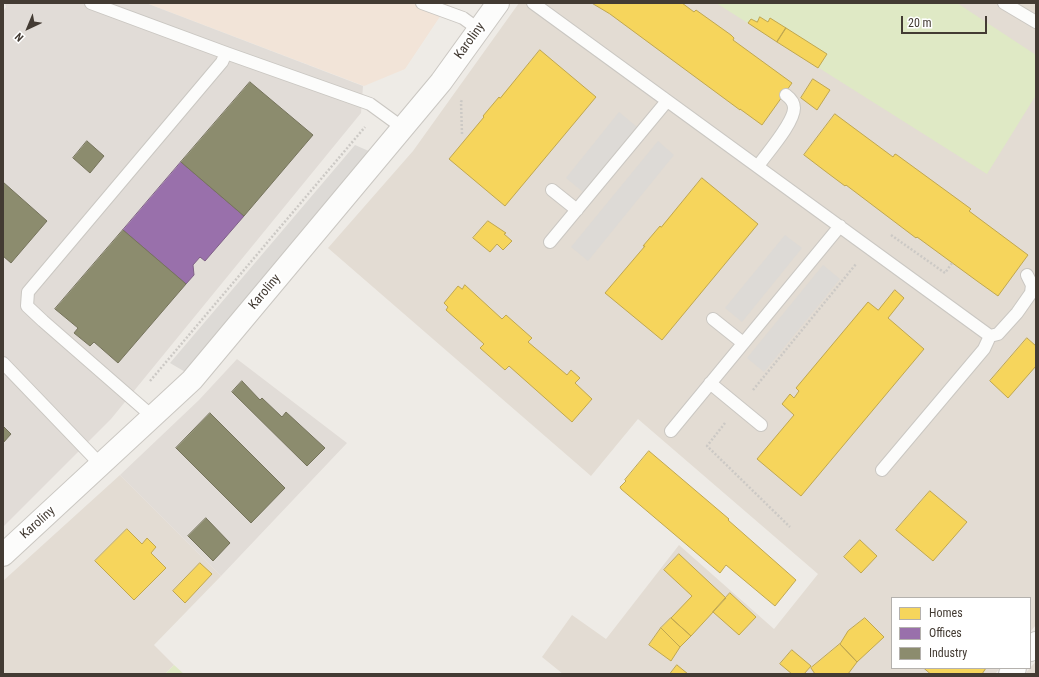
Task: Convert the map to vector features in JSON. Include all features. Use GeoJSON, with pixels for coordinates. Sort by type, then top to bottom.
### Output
{"type":"FeatureCollection","features":[{"type":"Feature","properties":{"kind":"street","name":"Karoliny"},"geometry":{"type":"LineString","coordinates":[[3,555],[102,465],[192,380],[441,82],[498,3]]}},
{"type":"Feature","properties":{"kind":"lane"},"geometry":{"type":"LineString","coordinates":[[91,3],[370,104],[403,128]]}},
{"type":"Feature","properties":{"kind":"lane"},"geometry":{"type":"LineString","coordinates":[[422,3],[463,18],[478,29]]}},
{"type":"Feature","properties":{"kind":"lane"},"geometry":{"type":"LineString","coordinates":[[533,3],[990,336]]}},
{"type":"Feature","properties":{"kind":"lane"},"geometry":{"type":"LineString","coordinates":[[1004,3],[1036,22]]}},
{"type":"Feature","properties":{"kind":"lane"},"geometry":{"type":"LineString","coordinates":[[153,417],[43,321],[28,306],[28,292],[222,62],[226,53]]}},
{"type":"Feature","properties":{"kind":"lane"},"geometry":{"type":"LineString","coordinates":[[758,166],[790,122],[794,107],[790,98],[786,95]]}},
{"type":"Feature","properties":{"kind":"lane"},"geometry":{"type":"LineString","coordinates":[[550,242],[667,101]]}},
{"type":"Feature","properties":{"kind":"lane"},"geometry":{"type":"LineString","coordinates":[[552,190],[577,210]]}},
{"type":"Feature","properties":{"kind":"lane"},"geometry":{"type":"LineString","coordinates":[[671,431],[840,226]]}},
{"type":"Feature","properties":{"kind":"lane"},"geometry":{"type":"LineString","coordinates":[[990,336],[998,334],[1017,313],[1031,293],[1032,285],[1026,275]]}},
{"type":"Feature","properties":{"kind":"lane"},"geometry":{"type":"LineString","coordinates":[[713,319],[743,343]]}},
{"type":"Feature","properties":{"kind":"lane"},"geometry":{"type":"LineString","coordinates":[[882,470],[984,349],[990,336]]}},
{"type":"Feature","properties":{"kind":"lane"},"geometry":{"type":"LineString","coordinates":[[3,363],[102,465]]}},
{"type":"Feature","properties":{"kind":"lane"},"geometry":{"type":"LineString","coordinates":[[710,383],[761,425]]}},
{"type":"Feature","properties":{"kind":"path"},"geometry":{"type":"LineString","coordinates":[[462,134],[461,102],[465,96]]}},
{"type":"Feature","properties":{"kind":"path"},"geometry":{"type":"LineString","coordinates":[[134,400],[379,110]]}},
{"type":"Feature","properties":{"kind":"path"},"geometry":{"type":"LineString","coordinates":[[790,528],[707,446],[869,248]]}},
{"type":"Feature","properties":{"kind":"shaded area"},"geometry":{"type":"Polygon","coordinates":[[[5,3],[146,3],[363,86],[361,113],[111,419],[3,527],[3,12],[6,7],[5,3]]]}},
{"type":"Feature","properties":{"kind":"shaded area"},"geometry":{"type":"Polygon","coordinates":[[[146,3],[449,3],[405,69],[364,86],[146,3]]]}},
{"type":"Feature","properties":{"kind":"shaded area"},"geometry":{"type":"Polygon","coordinates":[[[519,3],[1036,3],[1036,625],[1031,631],[1031,597],[891,597],[891,669],[999,669],[995,674],[563,674],[542,657],[572,615],[606,639],[679,545],[774,629],[818,574],[638,419],[591,476],[328,248],[413,151],[519,3]]]}},
{"type":"Feature","properties":{"kind":"shaded area"},"geometry":{"type":"Polygon","coordinates":[[[619,112],[637,127],[583,192],[566,178],[619,112]]]}},
{"type":"Feature","properties":{"kind":"shaded area"},"geometry":{"type":"Polygon","coordinates":[[[658,141],[674,155],[588,261],[571,247],[658,141]]]}},
{"type":"Feature","properties":{"kind":"shaded area"},"geometry":{"type":"Polygon","coordinates":[[[355,145],[371,152],[187,373],[170,363],[355,145]]]}},
{"type":"Feature","properties":{"kind":"shaded area"},"geometry":{"type":"Polygon","coordinates":[[[785,235],[802,248],[742,322],[725,308],[785,235]]]}},
{"type":"Feature","properties":{"kind":"shaded area"},"geometry":{"type":"Polygon","coordinates":[[[823,265],[840,279],[764,372],[747,358],[823,265]]]}},
{"type":"Feature","properties":{"kind":"shaded area"},"geometry":{"type":"Polygon","coordinates":[[[237,359],[347,443],[221,576],[120,475],[199,400],[237,359]]]}},
{"type":"Feature","properties":{"kind":"shaded area"},"geometry":{"type":"Polygon","coordinates":[[[120,475],[221,576],[154,645],[174,665],[165,674],[3,674],[3,581],[120,475]]]}},
{"type":"Feature","properties":{"kind":"shaded area"},"geometry":{"type":"Polygon","coordinates":[[[1036,661],[1036,674],[1025,674],[1031,669],[1036,661]]]}},
{"type":"Feature","properties":{"kind":"green space"},"geometry":{"type":"Polygon","coordinates":[[[716,3],[957,3],[1036,55],[1036,95],[987,174],[716,3]]]}},
{"type":"Feature","properties":{"kind":"green space"},"geometry":{"type":"Polygon","coordinates":[[[174,665],[184,674],[165,674],[174,665]]]}},
{"type":"Feature","properties":{"kind":"building: Homes"},"geometry":{"type":"Polygon","coordinates":[[[592,3],[682,3],[694,12],[696,10],[731,35],[734,38],[733,40],[792,83],[762,125],[610,14],[592,3]]]}},
{"type":"Feature","properties":{"kind":"building: Homes"},"geometry":{"type":"Polygon","coordinates":[[[760,17],[768,22],[770,18],[786,28],[777,42],[748,23],[751,19],[757,22],[760,17]]]}},
{"type":"Feature","properties":{"kind":"building: Homes"},"geometry":{"type":"Polygon","coordinates":[[[786,28],[827,54],[818,68],[777,42],[786,28]]]}},
{"type":"Feature","properties":{"kind":"building: Homes"},"geometry":{"type":"Polygon","coordinates":[[[540,50],[596,97],[505,206],[449,159],[484,117],[483,116],[540,50]]]}},
{"type":"Feature","properties":{"kind":"building: Homes"},"geometry":{"type":"Polygon","coordinates":[[[813,79],[830,90],[817,110],[801,98],[813,79]]]}},
{"type":"Feature","properties":{"kind":"building: Homes"},"geometry":{"type":"Polygon","coordinates":[[[835,114],[893,157],[895,154],[897,155],[971,209],[969,211],[1028,255],[998,296],[917,237],[916,238],[804,155],[835,114]]]}},
{"type":"Feature","properties":{"kind":"building: Homes"},"geometry":{"type":"Polygon","coordinates":[[[702,178],[758,224],[662,340],[605,293],[645,246],[643,246],[702,178]]]}},
{"type":"Feature","properties":{"kind":"building: Homes"},"geometry":{"type":"Polygon","coordinates":[[[488,221],[506,233],[504,234],[512,241],[503,250],[497,244],[490,252],[473,238],[488,221]]]}},
{"type":"Feature","properties":{"kind":"building: Homes"},"geometry":{"type":"Polygon","coordinates":[[[465,285],[502,319],[506,315],[532,338],[528,342],[567,375],[571,370],[580,378],[575,383],[592,399],[572,422],[509,366],[505,370],[480,348],[484,344],[446,310],[448,307],[444,303],[458,286],[462,289],[465,285]]]}},
{"type":"Feature","properties":{"kind":"building: Homes"},"geometry":{"type":"Polygon","coordinates":[[[895,290],[904,298],[888,318],[924,349],[801,496],[757,459],[794,415],[782,404],[790,394],[794,398],[799,391],[796,388],[868,302],[878,310],[895,290]]]}},
{"type":"Feature","properties":{"kind":"building: Homes"},"geometry":{"type":"Polygon","coordinates":[[[1027,338],[1036,346],[1036,366],[1008,398],[990,381],[1027,338]]]}},
{"type":"Feature","properties":{"kind":"building: Homes"},"geometry":{"type":"Polygon","coordinates":[[[649,451],[729,519],[728,520],[796,580],[775,606],[726,565],[720,573],[621,489],[620,487],[626,481],[625,480],[649,451]]]}},
{"type":"Feature","properties":{"kind":"building: Homes"},"geometry":{"type":"Polygon","coordinates":[[[930,491],[967,522],[933,561],[896,530],[930,491]]]}},
{"type":"Feature","properties":{"kind":"building: Homes"},"geometry":{"type":"Polygon","coordinates":[[[127,529],[142,544],[147,538],[156,547],[151,553],[166,568],[134,600],[95,561],[127,529]]]}},
{"type":"Feature","properties":{"kind":"building: Homes"},"geometry":{"type":"Polygon","coordinates":[[[860,540],[877,556],[861,573],[844,557],[860,540]]]}},
{"type":"Feature","properties":{"kind":"building: Homes"},"geometry":{"type":"Polygon","coordinates":[[[679,554],[726,598],[691,636],[671,618],[692,596],[664,570],[679,554]]]}},
{"type":"Feature","properties":{"kind":"building: Homes"},"geometry":{"type":"Polygon","coordinates":[[[200,563],[212,574],[185,603],[173,591],[200,563]]]}},
{"type":"Feature","properties":{"kind":"building: Homes"},"geometry":{"type":"Polygon","coordinates":[[[730,593],[756,617],[739,635],[713,612],[730,593]]]}},
{"type":"Feature","properties":{"kind":"building: Homes"},"geometry":{"type":"Polygon","coordinates":[[[671,618],[691,636],[680,647],[661,628],[671,618]]]}},
{"type":"Feature","properties":{"kind":"building: Homes"},"geometry":{"type":"Polygon","coordinates":[[[865,618],[884,637],[857,662],[840,644],[848,631],[865,618]]]}},
{"type":"Feature","properties":{"kind":"building: Homes"},"geometry":{"type":"Polygon","coordinates":[[[661,628],[680,647],[671,661],[649,645],[661,628]]]}},
{"type":"Feature","properties":{"kind":"building: Homes"},"geometry":{"type":"Polygon","coordinates":[[[840,644],[857,662],[848,674],[815,674],[811,668],[840,644]]]}},
{"type":"Feature","properties":{"kind":"building: Homes"},"geometry":{"type":"Polygon","coordinates":[[[792,650],[811,666],[804,674],[792,674],[780,664],[792,650]]]}},
{"type":"Feature","properties":{"kind":"building: Homes"},"geometry":{"type":"Polygon","coordinates":[[[677,665],[688,674],[670,674],[677,665]]]}},
{"type":"Feature","properties":{"kind":"building: Homes"},"geometry":{"type":"Polygon","coordinates":[[[925,669],[985,669],[982,674],[931,674],[925,669]]]}},
{"type":"Feature","properties":{"kind":"building: Offices"},"geometry":{"type":"Polygon","coordinates":[[[181,162],[244,216],[205,261],[200,257],[193,265],[194,275],[186,284],[123,230],[181,162]]]}},
{"type":"Feature","properties":{"kind":"building: Industry"},"geometry":{"type":"Polygon","coordinates":[[[250,82],[313,135],[244,216],[181,162],[250,82]]]}},
{"type":"Feature","properties":{"kind":"building: Industry"},"geometry":{"type":"Polygon","coordinates":[[[87,141],[104,156],[90,173],[73,158],[87,141]]]}},
{"type":"Feature","properties":{"kind":"building: Industry"},"geometry":{"type":"Polygon","coordinates":[[[3,182],[47,221],[11,263],[3,256],[3,182]]]}},
{"type":"Feature","properties":{"kind":"building: Industry"},"geometry":{"type":"Polygon","coordinates":[[[123,230],[186,284],[118,363],[94,342],[90,346],[74,333],[78,328],[55,309],[123,230]]]}},
{"type":"Feature","properties":{"kind":"building: Industry"},"geometry":{"type":"Polygon","coordinates":[[[242,381],[260,400],[262,398],[282,417],[286,412],[325,448],[307,466],[232,392],[242,381]]]}},
{"type":"Feature","properties":{"kind":"building: Industry"},"geometry":{"type":"Polygon","coordinates":[[[210,413],[285,488],[251,523],[176,448],[210,413]]]}},
{"type":"Feature","properties":{"kind":"building: Industry"},"geometry":{"type":"Polygon","coordinates":[[[3,426],[11,434],[3,443],[3,426]]]}},
{"type":"Feature","properties":{"kind":"building: Industry"},"geometry":{"type":"Polygon","coordinates":[[[206,518],[230,543],[213,561],[188,536],[206,518]]]}}]}
